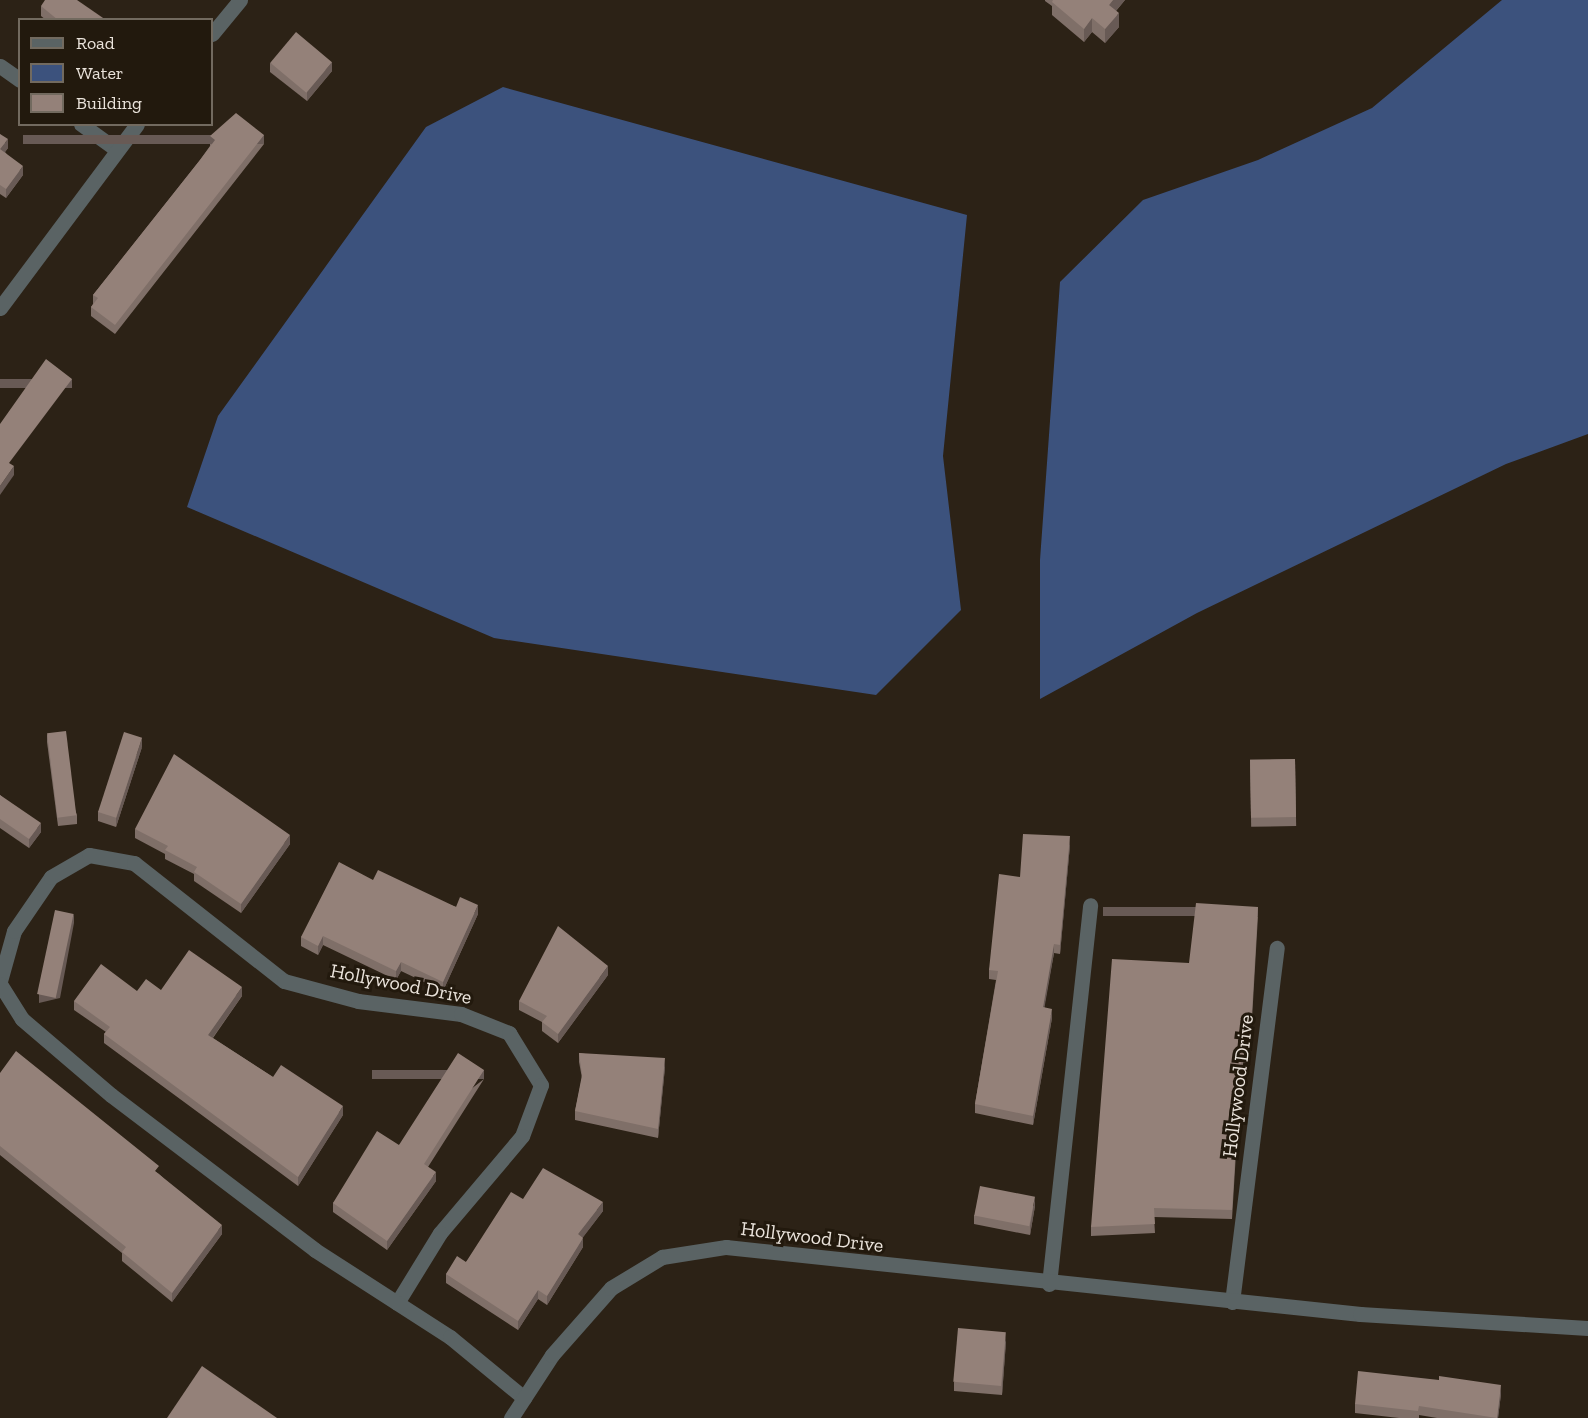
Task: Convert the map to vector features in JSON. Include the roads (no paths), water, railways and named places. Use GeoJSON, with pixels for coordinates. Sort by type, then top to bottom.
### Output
{"type":"FeatureCollection","features":[{"type":"Feature","properties":{"kind":"street"},"geometry":{"type":"LineString","coordinates":[[213,33],[240,0]]}},
{"type":"Feature","properties":{"kind":"street"},"geometry":{"type":"LineString","coordinates":[[0,66],[18,79]]}},
{"type":"Feature","properties":{"kind":"street"},"geometry":{"type":"LineString","coordinates":[[84,126],[117,150]]}},
{"type":"Feature","properties":{"kind":"street"},"geometry":{"type":"LineString","coordinates":[[0,308],[135,126]]}},
{"type":"Feature","properties":{"kind":"street","name":"Hollywood Drive"},"geometry":{"type":"LineString","coordinates":[[397,1303],[440,1233],[522,1136],[541,1085],[509,1033],[461,1014],[358,1001],[284,981],[134,863],[89,855],[51,877],[14,931],[0,982],[22,1019],[111,1095],[315,1250],[397,1303],[450,1337],[524,1398]]}},
{"type":"Feature","properties":{"kind":"street"},"geometry":{"type":"LineString","coordinates":[[1049,1284],[1090,905]]}},
{"type":"Feature","properties":{"kind":"street","name":"Hollywood Drive"},"geometry":{"type":"LineString","coordinates":[[1232,1302],[1277,948]]}},
{"type":"Feature","properties":{"kind":"street","name":"Hollywood Drive"},"geometry":{"type":"LineString","coordinates":[[511,1418],[552,1355],[611,1288],[662,1257],[726,1247],[1049,1284],[1232,1302],[1588,1328]]}},
{"type":"Feature","properties":{"kind":"water"},"geometry":{"type":"Polygon","coordinates":[[[1502,0],[1588,0],[1588,434],[1506,464],[1197,613],[1040,699],[1040,560],[1060,282],[1143,200],[1258,160],[1372,108],[1502,0]]]}},
{"type":"Feature","properties":{"kind":"water"},"geometry":{"type":"Polygon","coordinates":[[[503,87],[967,215],[943,456],[961,610],[876,695],[494,638],[187,507],[218,416],[426,127],[503,87]]]}}]}
